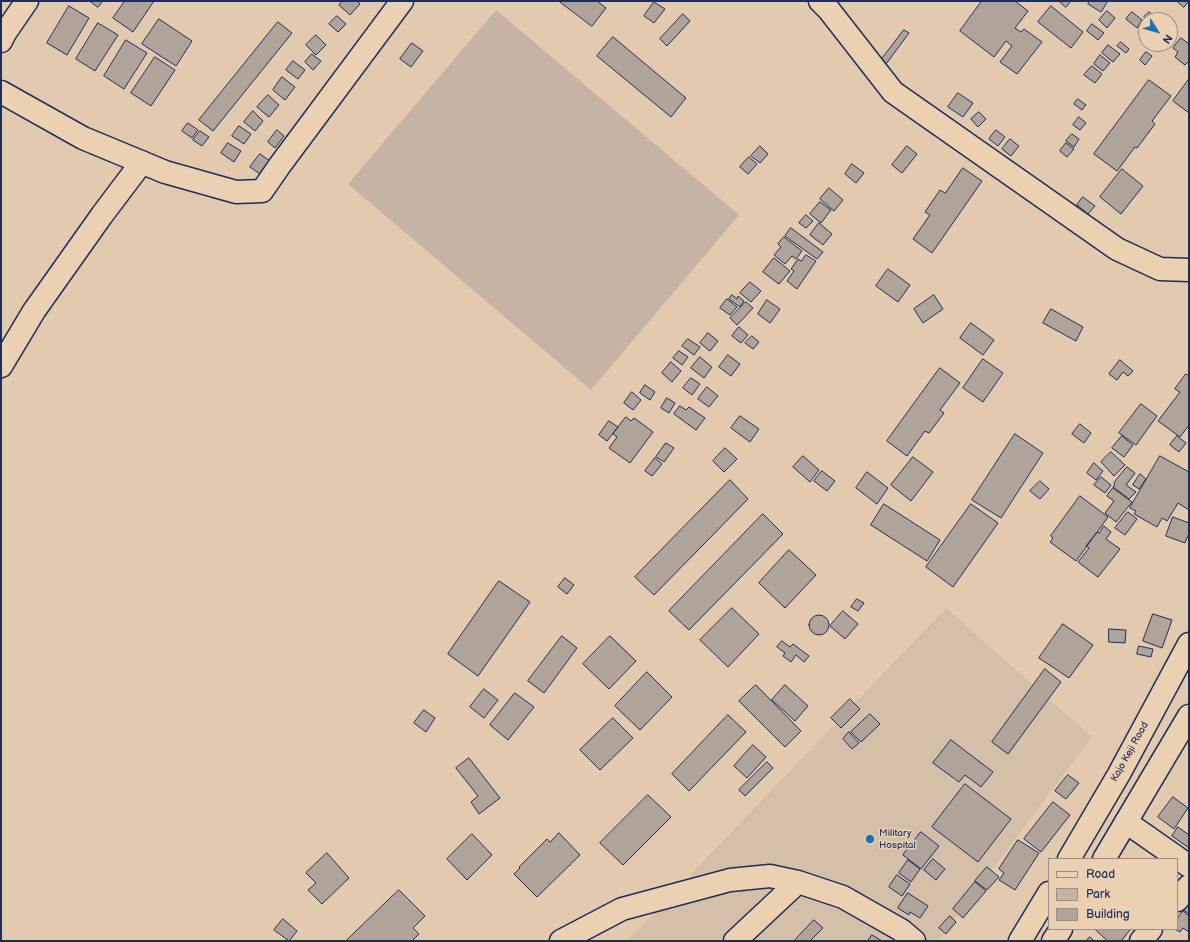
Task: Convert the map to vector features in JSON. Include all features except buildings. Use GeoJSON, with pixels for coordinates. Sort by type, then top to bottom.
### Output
{"type":"FeatureCollection","features":[{"type":"Feature","properties":{"kind":"street"},"geometry":{"type":"LineString","coordinates":[[1,41],[27,1]]}},
{"type":"Feature","properties":{"kind":"street"},"geometry":{"type":"LineString","coordinates":[[1,92],[83,138],[165,172],[236,192],[262,191],[402,1]]}},
{"type":"Feature","properties":{"kind":"street"},"geometry":{"type":"LineString","coordinates":[[820,1],[893,92],[1117,249],[1160,269],[1189,270]]}},
{"type":"Feature","properties":{"kind":"street"},"geometry":{"type":"LineString","coordinates":[[1,366],[34,311],[102,215],[142,162]]}},
{"type":"Feature","properties":{"kind":"street","name":"Kajo Keji Road"},"geometry":{"type":"LineString","coordinates":[[1070,858],[1119,774],[1189,644]]}},
{"type":"Feature","properties":{"kind":"street"},"geometry":{"type":"LineString","coordinates":[[1105,858],[1189,716]]}},
{"type":"Feature","properties":{"kind":"street"},"geometry":{"type":"LineString","coordinates":[[1126,822],[1178,858]]}},
{"type":"Feature","properties":{"kind":"street"},"geometry":{"type":"LineString","coordinates":[[1178,858],[1189,866]]}},
{"type":"Feature","properties":{"kind":"street"},"geometry":{"type":"LineString","coordinates":[[561,941],[622,909],[730,880],[770,876],[798,882],[843,897],[900,930],[914,941]]}},
{"type":"Feature","properties":{"kind":"street"},"geometry":{"type":"LineString","coordinates":[[735,941],[798,882]]}},
{"type":"Feature","properties":{"kind":"street"},"geometry":{"type":"LineString","coordinates":[[1178,899],[1189,886]]}},
{"type":"Feature","properties":{"kind":"street"},"geometry":{"type":"LineString","coordinates":[[1020,941],[1048,895]]}},
{"type":"Feature","properties":{"kind":"street"},"geometry":{"type":"LineString","coordinates":[[1053,941],[1059,930]]}},
{"type":"Feature","properties":{"kind":"street"},"geometry":{"type":"LineString","coordinates":[[1140,941],[1150,930]]}},
{"type":"Feature","properties":{"kind":"shaded area","name":"Military Hospital"},"geometry":{"type":"Polygon","coordinates":[[[946,608],[1092,737],[938,941],[627,941],[946,608]]]}},
{"type":"Feature","properties":{"kind":"green space"},"geometry":{"type":"Polygon","coordinates":[[[496,10],[739,215],[591,390],[348,184],[496,10]]]}},
{"type":"Feature","properties":{"kind":"place","name":"Military Hospital"},"geometry":{"type":"Point","coordinates":[870,839]}}]}
